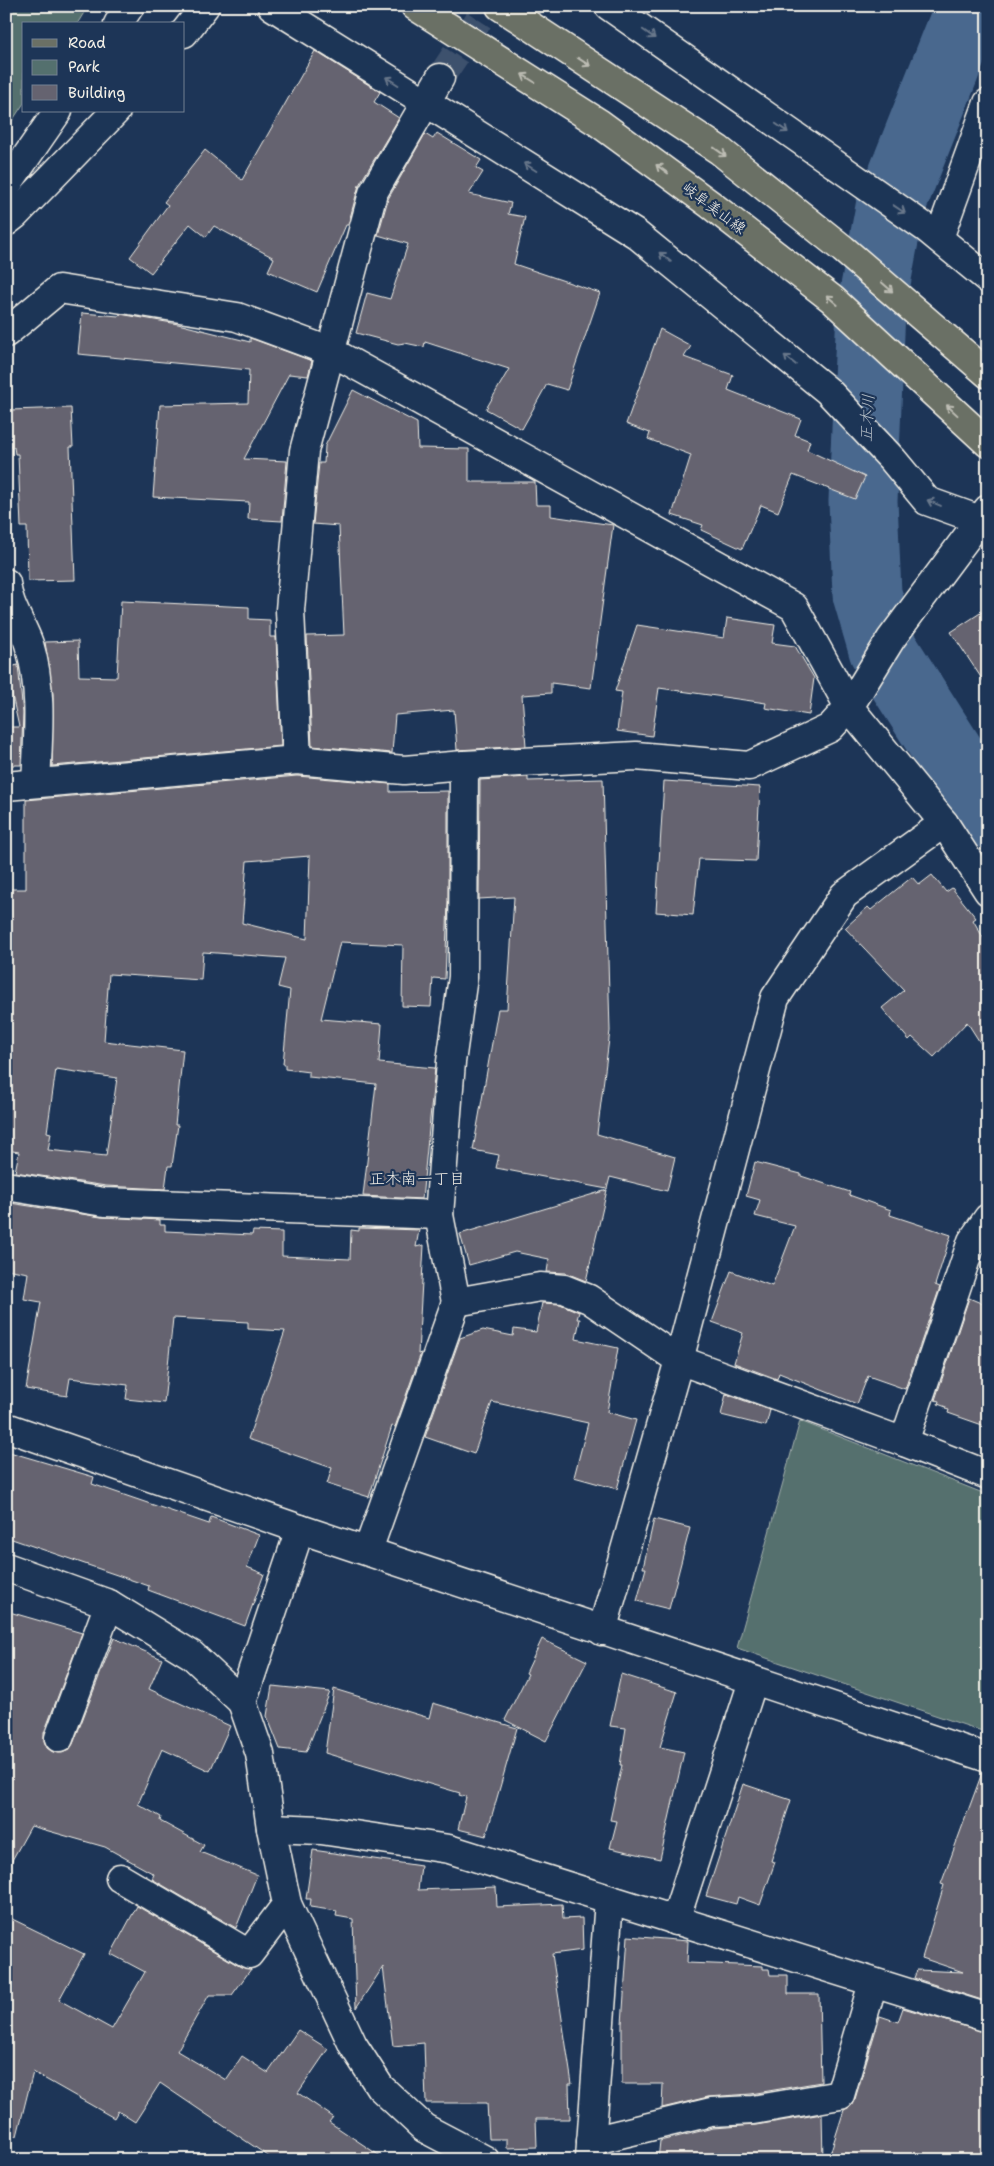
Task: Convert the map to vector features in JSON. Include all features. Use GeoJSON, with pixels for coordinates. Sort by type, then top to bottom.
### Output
{"type":"FeatureCollection","features":[{"type":"Feature","properties":{"kind":"main road","name":"岐阜美山線"},"geometry":{"type":"LineString","coordinates":[[415,6],[599,123],[711,205],[832,299],[988,443]]}},
{"type":"Feature","properties":{"kind":"main road"},"geometry":{"type":"LineString","coordinates":[[500,6],[718,150],[843,249],[988,374]]}},
{"type":"Feature","properties":{"kind":"street"},"geometry":{"type":"LineString","coordinates":[[119,22],[130,6]]}},
{"type":"Feature","properties":{"kind":"street"},"geometry":{"type":"LineString","coordinates":[[185,32],[205,6]]}},
{"type":"Feature","properties":{"kind":"street"},"geometry":{"type":"LineString","coordinates":[[6,786],[297,760],[404,770],[636,756],[749,766],[830,728],[849,707],[891,639],[984,514],[927,501],[893,460],[828,391],[636,234],[272,6]]}},
{"type":"Feature","properties":{"kind":"street"},"geometry":{"type":"LineString","coordinates":[[609,6],[933,233],[988,279]]}},
{"type":"Feature","properties":{"kind":"street"},"geometry":{"type":"LineString","coordinates":[[297,760],[290,610],[304,451],[373,193],[440,78]]}},
{"type":"Feature","properties":{"kind":"street"},"geometry":{"type":"LineString","coordinates":[[933,233],[988,103]]}},
{"type":"Feature","properties":{"kind":"street"},"geometry":{"type":"LineString","coordinates":[[6,186],[57,112]]}},
{"type":"Feature","properties":{"kind":"street"},"geometry":{"type":"LineString","coordinates":[[6,222],[115,112]]}},
{"type":"Feature","properties":{"kind":"street"},"geometry":{"type":"LineString","coordinates":[[6,332],[59,289],[237,317],[332,352],[794,607],[849,707],[944,822],[988,891]]}},
{"type":"Feature","properties":{"kind":"street"},"geometry":{"type":"LineString","coordinates":[[6,583],[7,593],[29,645],[39,698],[36,783]]}},
{"type":"Feature","properties":{"kind":"street"},"geometry":{"type":"LineString","coordinates":[[368,1550],[456,1302],[439,1215],[451,1062],[463,977],[464,765]]}},
{"type":"Feature","properties":{"kind":"street"},"geometry":{"type":"LineString","coordinates":[[602,1630],[679,1360],[775,998],[844,895],[944,822]]}},
{"type":"Feature","properties":{"kind":"street"},"geometry":{"type":"LineString","coordinates":[[6,1186],[104,1202],[439,1215]]}},
{"type":"Feature","properties":{"kind":"street"},"geometry":{"type":"LineString","coordinates":[[904,1442],[972,1241],[988,1218]]}},
{"type":"Feature","properties":{"kind":"street"},"geometry":{"type":"LineString","coordinates":[[456,1302],[540,1287],[564,1289],[589,1299],[679,1360],[904,1442],[988,1475]]}},
{"type":"Feature","properties":{"kind":"street"},"geometry":{"type":"LineString","coordinates":[[6,1427],[300,1529],[368,1550],[753,1681],[988,1758]]}},
{"type":"Feature","properties":{"kind":"street"},"geometry":{"type":"LineString","coordinates":[[242,1702],[300,1529]]}},
{"type":"Feature","properties":{"kind":"street"},"geometry":{"type":"LineString","coordinates":[[6,1567],[109,1604],[192,1655],[242,1702],[260,1754],[271,1828],[287,1904],[352,2045],[380,2087],[424,2128],[485,2160]]}},
{"type":"Feature","properties":{"kind":"street"},"geometry":{"type":"LineString","coordinates":[[59,1738],[109,1604]]}},
{"type":"Feature","properties":{"kind":"street"},"geometry":{"type":"LineString","coordinates":[[675,1921],[753,1681]]}},
{"type":"Feature","properties":{"kind":"street"},"geometry":{"type":"LineString","coordinates":[[271,1828],[321,1830],[449,1849],[988,2018]]}},
{"type":"Feature","properties":{"kind":"street"},"geometry":{"type":"LineString","coordinates":[[120,1878],[249,1954],[287,1904]]}},
{"type":"Feature","properties":{"kind":"street"},"geometry":{"type":"LineString","coordinates":[[609,1900],[590,2150],[711,2112],[753,2110],[840,2095],[873,1983]]}},
{"type":"Feature","properties":{"kind":"green space"},"geometry":{"type":"Polygon","coordinates":[[[6,6],[88,6],[78,22],[22,22],[22,106],[6,130],[6,6]]]}},
{"type":"Feature","properties":{"kind":"green space"},"geometry":{"type":"Polygon","coordinates":[[[800,1421],[988,1495],[988,1733],[737,1648],[800,1421]]]}},
{"type":"Feature","properties":{"kind":"building"},"geometry":{"type":"Polygon","coordinates":[[[315,51],[380,92],[374,102],[399,118],[359,185],[348,225],[346,225],[317,292],[268,271],[274,258],[214,226],[206,237],[190,224],[151,273],[130,257],[168,205],[164,202],[205,150],[242,180],[315,51]]]}},
{"type":"Feature","properties":{"kind":"building"},"geometry":{"type":"Polygon","coordinates":[[[437,133],[481,160],[476,168],[483,172],[469,194],[511,203],[508,214],[525,217],[514,264],[600,293],[567,390],[547,384],[522,429],[486,409],[509,369],[425,342],[424,347],[405,343],[398,344],[356,333],[367,293],[390,299],[408,244],[378,235],[388,199],[425,134],[433,139],[437,133]]]}},
{"type":"Feature","properties":{"kind":"building"},"geometry":{"type":"Polygon","coordinates":[[[82,313],[119,316],[120,314],[178,324],[250,342],[250,338],[312,361],[308,376],[289,374],[244,459],[287,461],[282,521],[248,519],[249,502],[153,497],[160,405],[248,403],[249,370],[78,354],[82,313]]]}},
{"type":"Feature","properties":{"kind":"building"},"geometry":{"type":"Polygon","coordinates":[[[660,329],[691,346],[684,357],[733,375],[728,390],[801,419],[795,435],[810,441],[807,450],[865,477],[855,499],[793,475],[778,512],[761,505],[742,549],[701,530],[703,525],[672,515],[691,455],[648,439],[650,433],[626,424],[660,329]]]}},
{"type":"Feature","properties":{"kind":"building"},"geometry":{"type":"Polygon","coordinates":[[[353,390],[417,423],[418,448],[469,449],[469,482],[535,482],[536,505],[551,505],[551,516],[613,525],[591,688],[551,683],[551,693],[522,695],[526,746],[457,750],[454,710],[395,715],[392,753],[312,746],[307,636],[344,635],[339,526],[313,524],[319,463],[324,463],[325,446],[353,390]]]}},
{"type":"Feature","properties":{"kind":"building"},"geometry":{"type":"Polygon","coordinates":[[[71,408],[73,447],[70,447],[75,580],[28,581],[27,527],[21,527],[18,454],[15,454],[14,447],[11,447],[10,410],[71,408]]]}},
{"type":"Feature","properties":{"kind":"building"},"geometry":{"type":"Polygon","coordinates":[[[121,601],[249,607],[249,619],[270,620],[270,637],[276,637],[281,746],[52,766],[53,694],[45,642],[78,641],[79,676],[117,677],[121,601]]]}},
{"type":"Feature","properties":{"kind":"building"},"geometry":{"type":"Polygon","coordinates":[[[988,608],[988,688],[951,632],[988,608]]]}},
{"type":"Feature","properties":{"kind":"building"},"geometry":{"type":"Polygon","coordinates":[[[727,618],[775,625],[772,643],[795,646],[814,678],[809,715],[765,708],[766,703],[659,688],[652,736],[617,731],[622,692],[615,691],[637,625],[724,638],[727,618]]]}},
{"type":"Feature","properties":{"kind":"building"},"geometry":{"type":"Polygon","coordinates":[[[18,665],[23,713],[21,765],[6,765],[6,727],[19,727],[6,668],[18,665]]]}},
{"type":"Feature","properties":{"kind":"building"},"geometry":{"type":"Polygon","coordinates":[[[297,776],[390,784],[390,792],[448,791],[448,901],[445,979],[433,978],[431,1007],[402,1006],[403,945],[340,942],[321,1019],[382,1024],[379,1063],[435,1068],[422,1199],[363,1196],[376,1084],[309,1077],[309,1072],[285,1069],[285,1064],[283,1064],[290,990],[278,987],[285,958],[203,952],[201,980],[109,974],[104,1041],[183,1050],[175,1125],[178,1125],[172,1166],[168,1166],[165,1189],[106,1186],[15,1172],[19,1152],[6,1150],[6,889],[26,889],[26,800],[297,776]],[[310,856],[247,861],[242,923],[307,939],[310,856]],[[56,1069],[47,1132],[51,1133],[48,1150],[106,1156],[117,1078],[56,1069]]]}},
{"type":"Feature","properties":{"kind":"building"},"geometry":{"type":"Polygon","coordinates":[[[528,777],[528,781],[603,779],[610,1031],[597,1134],[675,1157],[667,1191],[610,1177],[607,1189],[496,1168],[499,1155],[473,1150],[498,1009],[507,1009],[514,897],[479,899],[480,780],[528,777]]]}},
{"type":"Feature","properties":{"kind":"building"},"geometry":{"type":"Polygon","coordinates":[[[664,781],[760,787],[756,861],[699,859],[693,915],[656,912],[664,781]]]}},
{"type":"Feature","properties":{"kind":"building"},"geometry":{"type":"Polygon","coordinates":[[[932,875],[946,892],[952,888],[976,918],[973,920],[988,946],[988,1055],[967,1022],[934,1057],[912,1037],[909,1040],[882,1008],[904,990],[845,928],[868,907],[871,910],[912,877],[919,885],[932,875]]]}},
{"type":"Feature","properties":{"kind":"building"},"geometry":{"type":"Polygon","coordinates":[[[755,1162],[801,1174],[801,1176],[850,1192],[849,1195],[891,1210],[890,1215],[951,1235],[935,1285],[940,1287],[905,1389],[868,1376],[857,1404],[779,1373],[777,1379],[734,1363],[743,1333],[712,1322],[731,1271],[772,1286],[795,1226],[755,1216],[760,1200],[746,1196],[755,1162]]]}},
{"type":"Feature","properties":{"kind":"building"},"geometry":{"type":"Polygon","coordinates":[[[607,1190],[586,1281],[566,1273],[547,1272],[549,1259],[515,1252],[469,1265],[460,1234],[607,1190]]]}},
{"type":"Feature","properties":{"kind":"building"},"geometry":{"type":"Polygon","coordinates":[[[10,1203],[101,1217],[160,1220],[160,1225],[165,1225],[165,1231],[252,1235],[253,1231],[282,1232],[282,1256],[350,1259],[351,1230],[359,1231],[359,1228],[419,1230],[416,1247],[424,1245],[418,1354],[421,1353],[395,1427],[392,1426],[369,1497],[327,1484],[332,1468],[248,1439],[285,1331],[248,1329],[248,1322],[173,1318],[164,1403],[126,1399],[128,1385],[70,1378],[67,1396],[26,1389],[41,1302],[24,1299],[28,1273],[6,1269],[6,1228],[10,1203]]]}},
{"type":"Feature","properties":{"kind":"building"},"geometry":{"type":"Polygon","coordinates":[[[969,1298],[988,1306],[988,1427],[948,1413],[949,1410],[945,1409],[946,1407],[938,1404],[939,1401],[935,1400],[969,1298]]]}},
{"type":"Feature","properties":{"kind":"building"},"geometry":{"type":"Polygon","coordinates":[[[542,1303],[560,1304],[579,1312],[577,1319],[580,1319],[576,1339],[618,1348],[607,1412],[636,1420],[617,1489],[574,1477],[588,1423],[492,1402],[474,1454],[425,1437],[460,1338],[483,1330],[513,1336],[514,1329],[536,1332],[542,1303]]]}},
{"type":"Feature","properties":{"kind":"building"},"geometry":{"type":"Polygon","coordinates":[[[726,1394],[770,1410],[766,1426],[721,1415],[726,1394]]]}},
{"type":"Feature","properties":{"kind":"building"},"geometry":{"type":"Polygon","coordinates":[[[6,1451],[94,1477],[92,1484],[209,1524],[211,1517],[259,1535],[247,1567],[264,1574],[245,1626],[148,1590],[149,1586],[6,1537],[6,1451]]]}},
{"type":"Feature","properties":{"kind":"building"},"geometry":{"type":"Polygon","coordinates":[[[654,1519],[690,1528],[669,1609],[637,1601],[646,1568],[643,1568],[654,1519]]]}},
{"type":"Feature","properties":{"kind":"building"},"geometry":{"type":"Polygon","coordinates":[[[6,1611],[82,1633],[44,1733],[44,1741],[47,1748],[53,1752],[62,1753],[69,1750],[73,1744],[114,1638],[162,1659],[149,1689],[230,1726],[210,1771],[162,1749],[138,1804],[161,1817],[160,1821],[204,1845],[200,1852],[257,1875],[236,1928],[152,1879],[154,1874],[105,1847],[31,1826],[6,1871],[6,1611]]]}},
{"type":"Feature","properties":{"kind":"building"},"geometry":{"type":"Polygon","coordinates":[[[542,1639],[587,1661],[546,1741],[505,1720],[528,1674],[526,1673],[542,1639]]]}},
{"type":"Feature","properties":{"kind":"building"},"geometry":{"type":"Polygon","coordinates":[[[621,1674],[677,1692],[660,1747],[684,1752],[660,1859],[610,1848],[617,1821],[610,1820],[622,1765],[620,1765],[626,1728],[610,1726],[621,1674]]]}},
{"type":"Feature","properties":{"kind":"building"},"geometry":{"type":"Polygon","coordinates":[[[272,1686],[330,1692],[306,1752],[280,1749],[267,1716],[272,1686]]]}},
{"type":"Feature","properties":{"kind":"building"},"geometry":{"type":"Polygon","coordinates":[[[334,1689],[429,1718],[433,1703],[517,1728],[486,1836],[458,1829],[466,1797],[459,1795],[460,1793],[325,1753],[334,1689]]]}},
{"type":"Feature","properties":{"kind":"building"},"geometry":{"type":"Polygon","coordinates":[[[982,1773],[988,1773],[988,2002],[914,1978],[917,1970],[963,1972],[922,1958],[944,1885],[941,1884],[982,1773]]]}},
{"type":"Feature","properties":{"kind":"building"},"geometry":{"type":"Polygon","coordinates":[[[743,1784],[791,1800],[771,1861],[775,1862],[760,1905],[738,1897],[736,1904],[706,1896],[743,1784]]]}},
{"type":"Feature","properties":{"kind":"building"},"geometry":{"type":"Polygon","coordinates":[[[313,1850],[421,1866],[418,1890],[496,1887],[497,1907],[562,1904],[563,1919],[582,1918],[583,1950],[552,1954],[572,2084],[569,2084],[570,2119],[536,2119],[537,2147],[507,2148],[507,2139],[489,2139],[487,2103],[426,2103],[424,2043],[393,2046],[383,1967],[356,2008],[353,1919],[336,1916],[337,1911],[310,1907],[311,1899],[306,1899],[313,1850]]]}},
{"type":"Feature","properties":{"kind":"building"},"geometry":{"type":"Polygon","coordinates":[[[137,1906],[241,1967],[251,1969],[232,1995],[209,1995],[177,2051],[226,2080],[242,2056],[268,2073],[298,2030],[328,2049],[298,2093],[333,2117],[329,2122],[386,2160],[274,2160],[160,2083],[135,2122],[118,2111],[114,2118],[33,2072],[17,2136],[6,2135],[6,1916],[84,1954],[59,2000],[112,2029],[145,1972],[111,1954],[137,1906]]]}},
{"type":"Feature","properties":{"kind":"building"},"geometry":{"type":"Polygon","coordinates":[[[628,1936],[688,1941],[687,1963],[763,1966],[763,1969],[769,1969],[770,1975],[788,1975],[788,1994],[819,1994],[821,2082],[751,2094],[708,2097],[662,2108],[663,2084],[622,2084],[622,2024],[628,1936]]]}},
{"type":"Feature","properties":{"kind":"building"},"geometry":{"type":"Polygon","coordinates":[[[903,2008],[988,2033],[988,2160],[828,2160],[844,2110],[851,2106],[855,2099],[880,2016],[898,2022],[903,2008]]]}},
{"type":"Feature","properties":{"kind":"building"},"geometry":{"type":"Polygon","coordinates":[[[822,2114],[823,2160],[658,2160],[660,2141],[713,2128],[756,2125],[822,2114]]]}},
{"type":"Feature","properties":{"kind":"waterway","name":"正木川"},"geometry":{"type":"LineString","coordinates":[[970,6],[890,208],[871,309],[863,501],[867,594],[883,649],[988,814]]}},
{"type":"Feature","properties":{"kind":"tunnel"},"geometry":{"type":"LineString","coordinates":[[440,78],[488,6]]}},
{"type":"Feature","properties":{"kind":"district","name":"正木南一丁目"},"geometry":{"type":"Point","coordinates":[417,1178]}}]}
